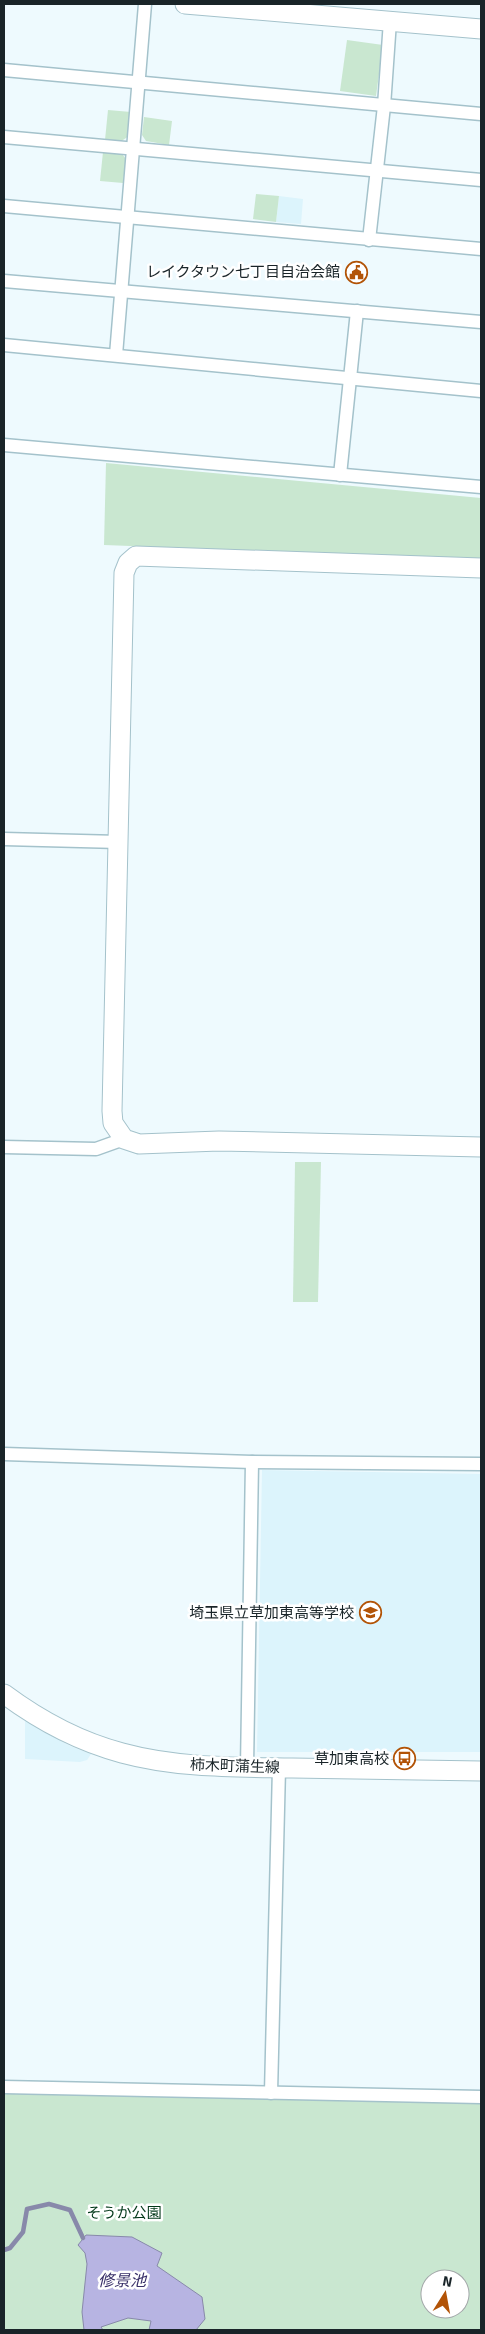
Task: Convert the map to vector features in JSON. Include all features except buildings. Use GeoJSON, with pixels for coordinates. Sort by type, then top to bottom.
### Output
{"type":"FeatureCollection","features":[{"type":"Feature","properties":{"kind":"street"},"geometry":{"type":"LineString","coordinates":[[116,355],[145,4]]}},
{"type":"Feature","properties":{"kind":"street"},"geometry":{"type":"LineString","coordinates":[[185,4],[310,7],[390,21],[481,29]]}},
{"type":"Feature","properties":{"kind":"street"},"geometry":{"type":"LineString","coordinates":[[369,240],[384,106],[390,21]]}},
{"type":"Feature","properties":{"kind":"street"},"geometry":{"type":"LineString","coordinates":[[4,70],[481,114]]}},
{"type":"Feature","properties":{"kind":"street"},"geometry":{"type":"LineString","coordinates":[[4,137],[481,180]]}},
{"type":"Feature","properties":{"kind":"street"},"geometry":{"type":"LineString","coordinates":[[4,206],[481,249]]}},
{"type":"Feature","properties":{"kind":"street"},"geometry":{"type":"LineString","coordinates":[[4,281],[481,322]]}},
{"type":"Feature","properties":{"kind":"street"},"geometry":{"type":"LineString","coordinates":[[340,475],[357,311]]}},
{"type":"Feature","properties":{"kind":"street"},"geometry":{"type":"LineString","coordinates":[[4,345],[481,391]]}},
{"type":"Feature","properties":{"kind":"street"},"geometry":{"type":"LineString","coordinates":[[4,445],[481,487]]}},
{"type":"Feature","properties":{"kind":"street"},"geometry":{"type":"LineString","coordinates":[[124,1139],[113,1123],[112,1111],[124,573],[128,563],[136,556],[481,568]]}},
{"type":"Feature","properties":{"kind":"street"},"geometry":{"type":"LineString","coordinates":[[4,839],[119,842]]}},
{"type":"Feature","properties":{"kind":"street"},"geometry":{"type":"LineString","coordinates":[[4,1147],[96,1149],[124,1139],[140,1144],[219,1141],[481,1147]]}},
{"type":"Feature","properties":{"kind":"street"},"geometry":{"type":"LineString","coordinates":[[4,1454],[252,1462],[481,1464]]}},
{"type":"Feature","properties":{"kind":"street"},"geometry":{"type":"LineString","coordinates":[[247,1768],[252,1462]]}},
{"type":"Feature","properties":{"kind":"street","name":"柿木町蒲生線"},"geometry":{"type":"LineString","coordinates":[[4,1694],[49,1723],[122,1754],[185,1764],[247,1768],[481,1771]]}},
{"type":"Feature","properties":{"kind":"street"},"geometry":{"type":"LineString","coordinates":[[271,2093],[278,1768]]}},
{"type":"Feature","properties":{"kind":"street"},"geometry":{"type":"LineString","coordinates":[[4,2087],[481,2097]]}},
{"type":"Feature","properties":{"kind":"shaded area"},"geometry":{"type":"Polygon","coordinates":[[[279,196],[303,199],[301,224],[276,222],[279,196]]]}},
{"type":"Feature","properties":{"kind":"shaded area","name":"埼玉県立草加東高等学校"},"geometry":{"type":"Polygon","coordinates":[[[262,1470],[481,1474],[481,1752],[257,1752],[262,1470]]]}},
{"type":"Feature","properties":{"kind":"shaded area"},"geometry":{"type":"Polygon","coordinates":[[[25,1721],[70,1746],[91,1754],[87,1760],[80,1762],[25,1759],[25,1721]]]}},
{"type":"Feature","properties":{"kind":"green space"},"geometry":{"type":"Polygon","coordinates":[[[347,40],[383,45],[376,96],[340,91],[347,40]]]}},
{"type":"Feature","properties":{"kind":"green space"},"geometry":{"type":"Polygon","coordinates":[[[108,110],[131,112],[129,136],[120,142],[105,140],[108,110]]]}},
{"type":"Feature","properties":{"kind":"green space"},"geometry":{"type":"Polygon","coordinates":[[[144,117],[172,121],[169,145],[146,141],[142,135],[144,117]]]}},
{"type":"Feature","properties":{"kind":"green space"},"geometry":{"type":"Polygon","coordinates":[[[103,152],[122,154],[126,159],[123,183],[100,181],[103,152]]]}},
{"type":"Feature","properties":{"kind":"green space"},"geometry":{"type":"Polygon","coordinates":[[[256,194],[279,196],[276,222],[253,219],[256,194]]]}},
{"type":"Feature","properties":{"kind":"green space"},"geometry":{"type":"Polygon","coordinates":[[[106,463],[481,498],[481,559],[104,545],[106,463]]]}},
{"type":"Feature","properties":{"kind":"green space"},"geometry":{"type":"Polygon","coordinates":[[[295,1162],[321,1162],[318,1302],[293,1302],[295,1162]]]}},
{"type":"Feature","properties":{"kind":"green space","name":"そうか公園"},"geometry":{"type":"Polygon","coordinates":[[[4,2093],[481,2103],[481,2330],[4,2330],[4,2093]]]}},
{"type":"Feature","properties":{"kind":"water","name":"修景池"},"geometry":{"type":"Polygon","coordinates":[[[86,2235],[132,2237],[162,2253],[157,2266],[202,2297],[205,2319],[196,2330],[149,2330],[151,2321],[128,2318],[101,2327],[103,2330],[84,2330],[82,2312],[87,2264],[85,2253],[78,2245],[86,2235]]]}},
{"type":"Feature","properties":{"kind":"waterway"},"geometry":{"type":"LineString","coordinates":[[4,2250],[10,2248],[23,2232],[27,2209],[49,2204],[70,2210],[83,2238]]}},
{"type":"Feature","properties":{"kind":"place","name":"レイクタウン七丁目自治会館"},"geometry":{"type":"Point","coordinates":[356,272]}},
{"type":"Feature","properties":{"kind":"place","name":"埼玉県立草加東高等学校"},"geometry":{"type":"Point","coordinates":[370,1613]}},
{"type":"Feature","properties":{"kind":"place","name":"草加東高校"},"geometry":{"type":"Point","coordinates":[405,1759]}}]}
